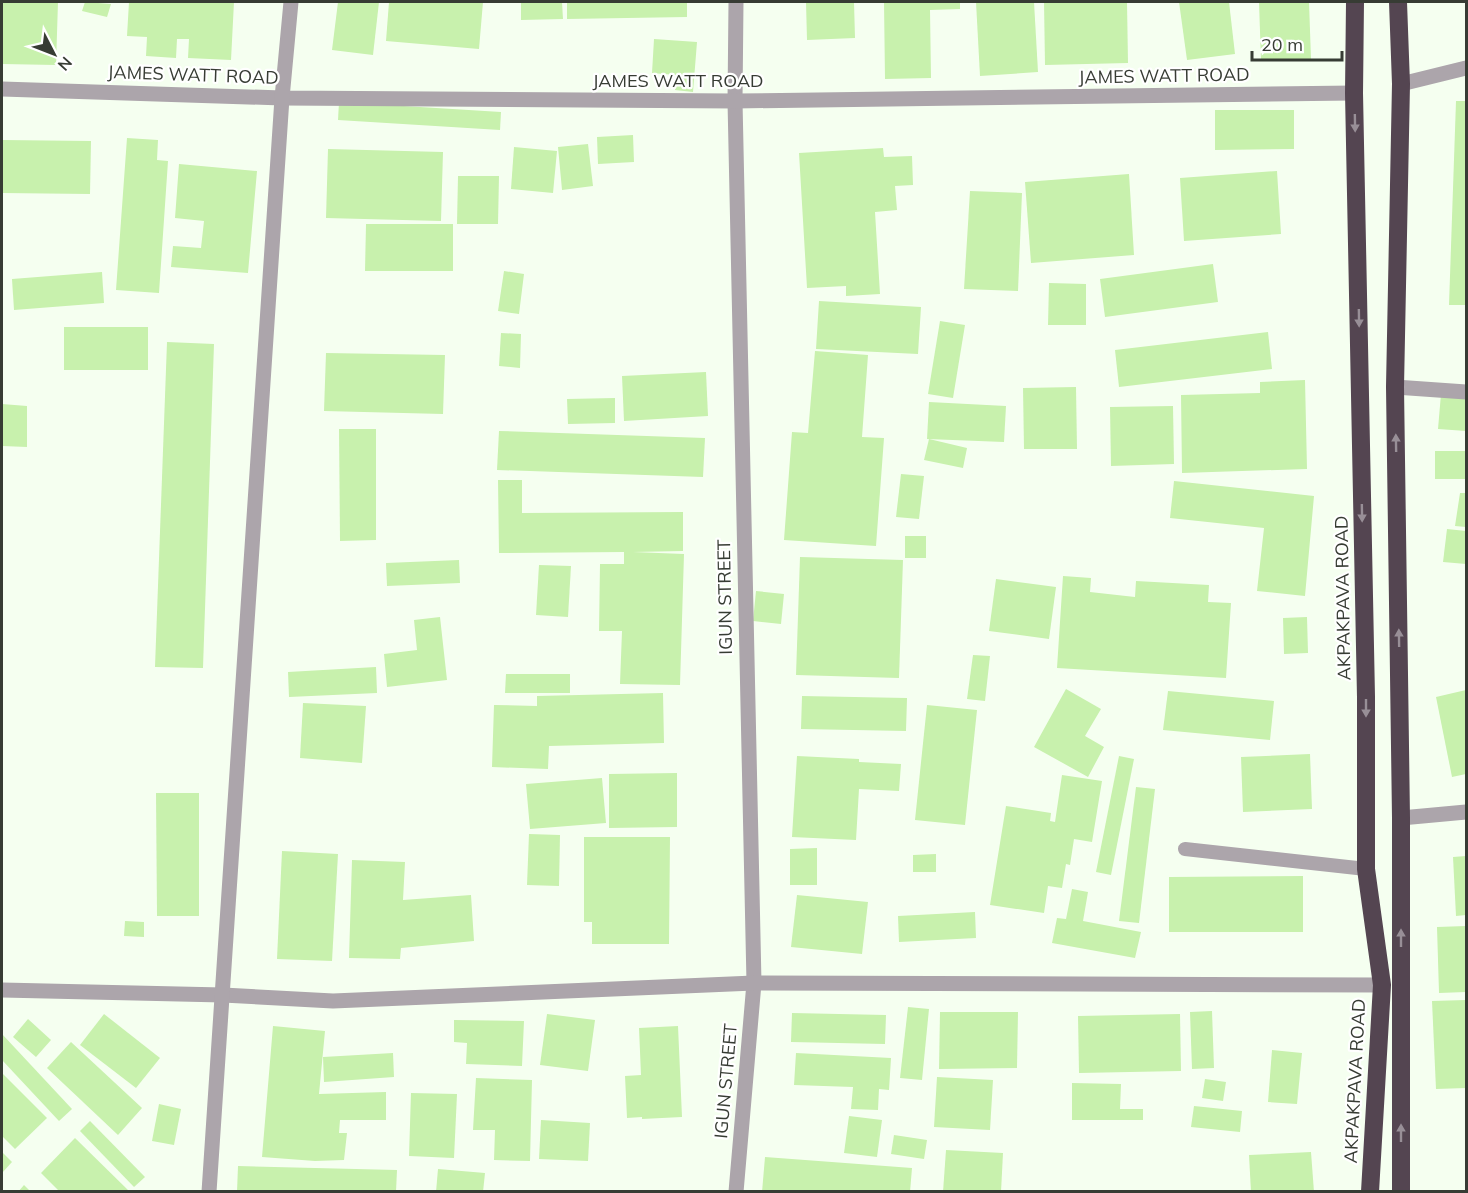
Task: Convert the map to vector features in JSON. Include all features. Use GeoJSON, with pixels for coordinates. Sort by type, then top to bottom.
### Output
{"type":"FeatureCollection","features":[{"type":"Feature","properties":{"kind":"highway","name":"AKPAKPAVA ROAD"},"geometry":{"type":"LineString","coordinates":[[1356,2],[1354,93],[1366,685],[1366,869],[1382,985],[1370,1191]]}},
{"type":"Feature","properties":{"kind":"highway"},"geometry":{"type":"LineString","coordinates":[[1398,2],[1401,84],[1395,387],[1401,818],[1401,1191]]}},
{"type":"Feature","properties":{"kind":"street"},"geometry":{"type":"LineString","coordinates":[[208,1191],[282,98],[291,2]]}},
{"type":"Feature","properties":{"kind":"street","name":"IGUN STREET"},"geometry":{"type":"LineString","coordinates":[[736,2],[735,101],[754,983],[736,1191]]}},
{"type":"Feature","properties":{"kind":"street"},"geometry":{"type":"LineString","coordinates":[[1401,84],[1467,68]]}},
{"type":"Feature","properties":{"kind":"street","name":"JAMES WATT ROAD"},"geometry":{"type":"LineString","coordinates":[[2,89],[282,98],[735,101],[1354,93]]}},
{"type":"Feature","properties":{"kind":"street"},"geometry":{"type":"LineString","coordinates":[[1395,387],[1467,392]]}},
{"type":"Feature","properties":{"kind":"street"},"geometry":{"type":"LineString","coordinates":[[1401,818],[1467,812]]}},
{"type":"Feature","properties":{"kind":"street"},"geometry":{"type":"LineString","coordinates":[[2,990],[223,995],[333,1001],[754,983],[1382,985]]}},
{"type":"Feature","properties":{"kind":"lane"},"geometry":{"type":"LineString","coordinates":[[1185,849],[1366,869]]}},
{"type":"Feature","properties":{"kind":"building"},"geometry":{"type":"Polygon","coordinates":[[[2,2],[58,2],[56,65],[2,64],[2,2]]]}},
{"type":"Feature","properties":{"kind":"building"},"geometry":{"type":"Polygon","coordinates":[[[85,2],[111,4],[107,17],[82,11],[85,2]]]}},
{"type":"Feature","properties":{"kind":"building"},"geometry":{"type":"Polygon","coordinates":[[[129,2],[234,2],[231,60],[188,58],[189,39],[177,39],[176,58],[146,56],[147,37],[127,36],[129,2]]]}},
{"type":"Feature","properties":{"kind":"building"},"geometry":{"type":"Polygon","coordinates":[[[338,2],[379,2],[373,55],[332,50],[338,2]]]}},
{"type":"Feature","properties":{"kind":"building"},"geometry":{"type":"Polygon","coordinates":[[[389,2],[483,2],[479,49],[386,41],[389,2]]]}},
{"type":"Feature","properties":{"kind":"building"},"geometry":{"type":"Polygon","coordinates":[[[521,2],[562,2],[563,19],[521,20],[521,2]]]}},
{"type":"Feature","properties":{"kind":"building"},"geometry":{"type":"Polygon","coordinates":[[[567,2],[687,2],[687,17],[567,19],[567,2]]]}},
{"type":"Feature","properties":{"kind":"building"},"geometry":{"type":"Polygon","coordinates":[[[806,2],[854,2],[855,38],[807,40],[806,2]]]}},
{"type":"Feature","properties":{"kind":"building"},"geometry":{"type":"Polygon","coordinates":[[[884,2],[960,2],[960,9],[930,10],[931,78],[885,79],[884,2]]]}},
{"type":"Feature","properties":{"kind":"building"},"geometry":{"type":"Polygon","coordinates":[[[976,2],[1034,2],[1038,72],[980,76],[976,2]]]}},
{"type":"Feature","properties":{"kind":"building"},"geometry":{"type":"Polygon","coordinates":[[[1044,2],[1127,2],[1128,63],[1045,65],[1044,2]]]}},
{"type":"Feature","properties":{"kind":"building"},"geometry":{"type":"Polygon","coordinates":[[[1179,2],[1229,2],[1235,54],[1187,60],[1179,2]]]}},
{"type":"Feature","properties":{"kind":"building"},"geometry":{"type":"Polygon","coordinates":[[[1259,2],[1309,2],[1311,59],[1261,61],[1259,2]]]}},
{"type":"Feature","properties":{"kind":"building"},"geometry":{"type":"Polygon","coordinates":[[[654,39],[697,42],[693,92],[675,90],[676,75],[652,73],[654,39]]]}},
{"type":"Feature","properties":{"kind":"building"},"geometry":{"type":"Polygon","coordinates":[[[1456,101],[1466,101],[1466,305],[1449,305],[1456,101]]]}},
{"type":"Feature","properties":{"kind":"building"},"geometry":{"type":"Polygon","coordinates":[[[339,102],[501,112],[500,130],[338,120],[339,102]]]}},
{"type":"Feature","properties":{"kind":"building"},"geometry":{"type":"Polygon","coordinates":[[[1215,110],[1294,110],[1294,149],[1215,150],[1215,110]]]}},
{"type":"Feature","properties":{"kind":"building"},"geometry":{"type":"Polygon","coordinates":[[[633,135],[634,162],[598,164],[597,137],[633,135]]]}},
{"type":"Feature","properties":{"kind":"building"},"geometry":{"type":"Polygon","coordinates":[[[127,138],[158,140],[157,160],[168,161],[159,293],[116,290],[127,138]]]}},
{"type":"Feature","properties":{"kind":"building"},"geometry":{"type":"Polygon","coordinates":[[[2,140],[91,141],[90,194],[2,193],[2,140]]]}},
{"type":"Feature","properties":{"kind":"building"},"geometry":{"type":"Polygon","coordinates":[[[588,144],[593,186],[562,190],[558,147],[588,144]]]}},
{"type":"Feature","properties":{"kind":"building"},"geometry":{"type":"Polygon","coordinates":[[[514,147],[557,151],[553,193],[511,189],[514,147]]]}},
{"type":"Feature","properties":{"kind":"building"},"geometry":{"type":"Polygon","coordinates":[[[883,148],[884,157],[912,156],[913,185],[895,186],[897,210],[875,212],[880,294],[846,296],[846,286],[807,288],[799,153],[883,148]]]}},
{"type":"Feature","properties":{"kind":"building"},"geometry":{"type":"Polygon","coordinates":[[[328,149],[443,152],[441,221],[326,218],[328,149]]]}},
{"type":"Feature","properties":{"kind":"building"},"geometry":{"type":"Polygon","coordinates":[[[179,164],[257,171],[248,273],[171,267],[173,246],[201,248],[204,221],[175,218],[179,164]]]}},
{"type":"Feature","properties":{"kind":"building"},"geometry":{"type":"Polygon","coordinates":[[[1277,171],[1281,234],[1184,241],[1180,178],[1277,171]]]}},
{"type":"Feature","properties":{"kind":"building"},"geometry":{"type":"Polygon","coordinates":[[[1129,174],[1134,255],[1031,263],[1025,182],[1129,174]]]}},
{"type":"Feature","properties":{"kind":"building"},"geometry":{"type":"Polygon","coordinates":[[[458,176],[499,176],[498,224],[457,224],[458,176]]]}},
{"type":"Feature","properties":{"kind":"building"},"geometry":{"type":"Polygon","coordinates":[[[970,191],[1022,193],[1018,291],[964,289],[970,191]]]}},
{"type":"Feature","properties":{"kind":"building"},"geometry":{"type":"Polygon","coordinates":[[[366,224],[453,224],[453,271],[365,271],[366,224]]]}},
{"type":"Feature","properties":{"kind":"building"},"geometry":{"type":"Polygon","coordinates":[[[1213,264],[1218,302],[1105,317],[1100,279],[1213,264]]]}},
{"type":"Feature","properties":{"kind":"building"},"geometry":{"type":"Polygon","coordinates":[[[504,271],[524,274],[519,314],[498,311],[504,271]]]}},
{"type":"Feature","properties":{"kind":"building"},"geometry":{"type":"Polygon","coordinates":[[[102,272],[104,303],[14,310],[12,279],[102,272]]]}},
{"type":"Feature","properties":{"kind":"building"},"geometry":{"type":"Polygon","coordinates":[[[1049,283],[1086,284],[1086,325],[1048,325],[1049,283]]]}},
{"type":"Feature","properties":{"kind":"building"},"geometry":{"type":"Polygon","coordinates":[[[819,301],[921,307],[918,354],[816,349],[819,301]]]}},
{"type":"Feature","properties":{"kind":"building"},"geometry":{"type":"Polygon","coordinates":[[[940,321],[965,325],[953,398],[928,394],[940,321]]]}},
{"type":"Feature","properties":{"kind":"building"},"geometry":{"type":"Polygon","coordinates":[[[64,327],[148,327],[148,370],[64,370],[64,327]]]}},
{"type":"Feature","properties":{"kind":"building"},"geometry":{"type":"Polygon","coordinates":[[[1268,332],[1272,369],[1119,387],[1115,350],[1268,332]]]}},
{"type":"Feature","properties":{"kind":"building"},"geometry":{"type":"Polygon","coordinates":[[[501,333],[521,334],[520,368],[499,366],[501,333]]]}},
{"type":"Feature","properties":{"kind":"building"},"geometry":{"type":"Polygon","coordinates":[[[167,342],[214,344],[203,668],[155,667],[167,342]]]}},
{"type":"Feature","properties":{"kind":"building"},"geometry":{"type":"Polygon","coordinates":[[[815,351],[868,355],[862,437],[884,438],[876,546],[784,540],[792,432],[808,433],[815,351]]]}},
{"type":"Feature","properties":{"kind":"building"},"geometry":{"type":"Polygon","coordinates":[[[326,353],[445,355],[443,414],[324,411],[326,353]]]}},
{"type":"Feature","properties":{"kind":"building"},"geometry":{"type":"Polygon","coordinates":[[[706,372],[708,416],[624,421],[622,376],[706,372]]]}},
{"type":"Feature","properties":{"kind":"building"},"geometry":{"type":"Polygon","coordinates":[[[1305,380],[1307,469],[1182,473],[1181,395],[1260,393],[1260,382],[1305,380]]]}},
{"type":"Feature","properties":{"kind":"building"},"geometry":{"type":"Polygon","coordinates":[[[1076,387],[1077,449],[1024,449],[1023,388],[1076,387]]]}},
{"type":"Feature","properties":{"kind":"building"},"geometry":{"type":"Polygon","coordinates":[[[1441,394],[1466,396],[1466,431],[1438,429],[1441,394]]]}},
{"type":"Feature","properties":{"kind":"building"},"geometry":{"type":"Polygon","coordinates":[[[615,398],[615,423],[568,424],[567,399],[615,398]]]}},
{"type":"Feature","properties":{"kind":"building"},"geometry":{"type":"Polygon","coordinates":[[[929,402],[1006,406],[1004,442],[927,439],[929,402]]]}},
{"type":"Feature","properties":{"kind":"building"},"geometry":{"type":"Polygon","coordinates":[[[2,404],[27,406],[27,447],[2,446],[2,404]]]}},
{"type":"Feature","properties":{"kind":"building"},"geometry":{"type":"Polygon","coordinates":[[[1173,406],[1174,464],[1111,466],[1110,407],[1173,406]]]}},
{"type":"Feature","properties":{"kind":"building"},"geometry":{"type":"Polygon","coordinates":[[[339,429],[376,429],[376,540],[340,541],[339,429]]]}},
{"type":"Feature","properties":{"kind":"building"},"geometry":{"type":"Polygon","coordinates":[[[499,431],[705,438],[703,477],[497,470],[499,431]]]}},
{"type":"Feature","properties":{"kind":"building"},"geometry":{"type":"Polygon","coordinates":[[[929,439],[967,448],[963,468],[924,460],[929,439]]]}},
{"type":"Feature","properties":{"kind":"building"},"geometry":{"type":"Polygon","coordinates":[[[1435,451],[1466,451],[1466,479],[1435,479],[1435,451]]]}},
{"type":"Feature","properties":{"kind":"building"},"geometry":{"type":"Polygon","coordinates":[[[901,474],[924,476],[919,519],[896,517],[901,474]]]}},
{"type":"Feature","properties":{"kind":"building"},"geometry":{"type":"Polygon","coordinates":[[[498,480],[522,480],[522,513],[683,512],[683,551],[633,552],[684,554],[680,685],[620,684],[622,631],[599,631],[600,564],[624,564],[624,552],[499,553],[498,480]]]}},
{"type":"Feature","properties":{"kind":"building"},"geometry":{"type":"Polygon","coordinates":[[[1174,481],[1314,496],[1305,596],[1257,591],[1264,528],[1170,518],[1174,481]]]}},
{"type":"Feature","properties":{"kind":"building"},"geometry":{"type":"Polygon","coordinates":[[[1460,493],[1466,493],[1466,527],[1455,526],[1460,493]]]}},
{"type":"Feature","properties":{"kind":"building"},"geometry":{"type":"Polygon","coordinates":[[[1447,529],[1466,531],[1466,564],[1443,562],[1447,529]]]}},
{"type":"Feature","properties":{"kind":"building"},"geometry":{"type":"Polygon","coordinates":[[[905,536],[926,536],[926,558],[905,558],[905,536]]]}},
{"type":"Feature","properties":{"kind":"building"},"geometry":{"type":"Polygon","coordinates":[[[800,557],[903,560],[899,678],[796,675],[800,557]]]}},
{"type":"Feature","properties":{"kind":"building"},"geometry":{"type":"Polygon","coordinates":[[[459,560],[460,583],[387,586],[386,563],[459,560]]]}},
{"type":"Feature","properties":{"kind":"building"},"geometry":{"type":"Polygon","coordinates":[[[539,565],[571,566],[568,617],[536,615],[539,565]]]}},
{"type":"Feature","properties":{"kind":"building"},"geometry":{"type":"Polygon","coordinates":[[[1063,576],[1091,578],[1090,592],[1135,597],[1136,581],[1209,585],[1208,602],[1231,603],[1226,678],[1057,668],[1063,576]]]}},
{"type":"Feature","properties":{"kind":"building"},"geometry":{"type":"Polygon","coordinates":[[[996,579],[1056,587],[1049,639],[989,631],[996,579]]]}},
{"type":"Feature","properties":{"kind":"building"},"geometry":{"type":"Polygon","coordinates":[[[756,591],[784,594],[781,624],[753,621],[756,591]]]}},
{"type":"Feature","properties":{"kind":"building"},"geometry":{"type":"Polygon","coordinates":[[[440,617],[447,680],[387,687],[384,654],[417,650],[414,620],[440,617]]]}},
{"type":"Feature","properties":{"kind":"building"},"geometry":{"type":"Polygon","coordinates":[[[1307,617],[1308,653],[1284,654],[1283,618],[1307,617]]]}},
{"type":"Feature","properties":{"kind":"building"},"geometry":{"type":"Polygon","coordinates":[[[973,655],[990,656],[985,701],[967,699],[973,655]]]}},
{"type":"Feature","properties":{"kind":"building"},"geometry":{"type":"Polygon","coordinates":[[[376,667],[377,693],[289,697],[288,672],[376,667]]]}},
{"type":"Feature","properties":{"kind":"building"},"geometry":{"type":"Polygon","coordinates":[[[506,674],[570,674],[570,693],[505,693],[506,674]]]}},
{"type":"Feature","properties":{"kind":"building"},"geometry":{"type":"Polygon","coordinates":[[[1066,689],[1101,709],[1085,736],[1104,747],[1088,777],[1034,747],[1066,689]]]}},
{"type":"Feature","properties":{"kind":"building"},"geometry":{"type":"Polygon","coordinates":[[[1466,690],[1466,774],[1452,777],[1436,697],[1466,690]]]}},
{"type":"Feature","properties":{"kind":"building"},"geometry":{"type":"Polygon","coordinates":[[[1168,691],[1274,701],[1270,740],[1163,730],[1168,691]]]}},
{"type":"Feature","properties":{"kind":"building"},"geometry":{"type":"Polygon","coordinates":[[[663,693],[664,743],[549,746],[548,769],[492,767],[494,705],[537,706],[537,696],[663,693]]]}},
{"type":"Feature","properties":{"kind":"building"},"geometry":{"type":"Polygon","coordinates":[[[802,696],[907,698],[906,731],[801,729],[802,696]]]}},
{"type":"Feature","properties":{"kind":"building"},"geometry":{"type":"Polygon","coordinates":[[[303,703],[366,706],[362,763],[300,758],[303,703]]]}},
{"type":"Feature","properties":{"kind":"building"},"geometry":{"type":"Polygon","coordinates":[[[927,705],[977,710],[965,825],[915,820],[927,705]]]}},
{"type":"Feature","properties":{"kind":"building"},"geometry":{"type":"Polygon","coordinates":[[[1310,754],[1312,809],[1243,812],[1241,757],[1310,754]]]}},
{"type":"Feature","properties":{"kind":"building"},"geometry":{"type":"Polygon","coordinates":[[[797,756],[901,764],[899,791],[859,789],[856,840],[792,837],[797,756]]]}},
{"type":"Feature","properties":{"kind":"building"},"geometry":{"type":"Polygon","coordinates":[[[1119,756],[1134,759],[1111,875],[1096,872],[1119,756]]]}},
{"type":"Feature","properties":{"kind":"building"},"geometry":{"type":"Polygon","coordinates":[[[677,773],[677,827],[609,828],[609,774],[677,773]]]}},
{"type":"Feature","properties":{"kind":"building"},"geometry":{"type":"Polygon","coordinates":[[[1062,775],[1102,781],[1092,842],[1074,839],[1070,865],[1066,864],[1062,888],[1048,886],[1044,913],[990,905],[1006,806],[1051,813],[1050,821],[1055,822],[1062,775]]]}},
{"type":"Feature","properties":{"kind":"building"},"geometry":{"type":"Polygon","coordinates":[[[602,778],[606,823],[530,829],[526,784],[602,778]]]}},
{"type":"Feature","properties":{"kind":"building"},"geometry":{"type":"Polygon","coordinates":[[[1136,787],[1155,789],[1139,923],[1119,921],[1136,787]]]}},
{"type":"Feature","properties":{"kind":"building"},"geometry":{"type":"Polygon","coordinates":[[[156,793],[199,793],[199,916],[157,916],[156,793]]]}},
{"type":"Feature","properties":{"kind":"building"},"geometry":{"type":"Polygon","coordinates":[[[529,834],[560,835],[559,886],[527,885],[529,834]]]}},
{"type":"Feature","properties":{"kind":"building"},"geometry":{"type":"Polygon","coordinates":[[[584,837],[670,837],[669,944],[592,944],[592,922],[584,922],[584,837]]]}},
{"type":"Feature","properties":{"kind":"building"},"geometry":{"type":"Polygon","coordinates":[[[817,848],[817,885],[790,885],[790,849],[817,848]]]}},
{"type":"Feature","properties":{"kind":"building"},"geometry":{"type":"Polygon","coordinates":[[[282,851],[338,854],[332,961],[277,959],[282,851]]]}},
{"type":"Feature","properties":{"kind":"building"},"geometry":{"type":"Polygon","coordinates":[[[936,854],[936,872],[913,872],[913,855],[936,854]]]}},
{"type":"Feature","properties":{"kind":"building"},"geometry":{"type":"Polygon","coordinates":[[[1466,856],[1466,915],[1456,916],[1453,857],[1466,856]]]}},
{"type":"Feature","properties":{"kind":"building"},"geometry":{"type":"Polygon","coordinates":[[[352,860],[405,862],[403,900],[471,895],[474,941],[401,948],[400,959],[349,958],[352,860]]]}},
{"type":"Feature","properties":{"kind":"building"},"geometry":{"type":"Polygon","coordinates":[[[1303,876],[1303,932],[1169,932],[1169,877],[1303,876]]]}},
{"type":"Feature","properties":{"kind":"building"},"geometry":{"type":"Polygon","coordinates":[[[1072,889],[1088,892],[1083,921],[1141,932],[1135,958],[1052,943],[1057,918],[1066,919],[1072,889]]]}},
{"type":"Feature","properties":{"kind":"building"},"geometry":{"type":"Polygon","coordinates":[[[797,895],[868,902],[862,954],[791,947],[797,895]]]}},
{"type":"Feature","properties":{"kind":"building"},"geometry":{"type":"Polygon","coordinates":[[[975,912],[976,938],[899,942],[898,916],[975,912]]]}},
{"type":"Feature","properties":{"kind":"building"},"geometry":{"type":"Polygon","coordinates":[[[125,921],[144,922],[144,937],[124,936],[125,921]]]}},
{"type":"Feature","properties":{"kind":"building"},"geometry":{"type":"Polygon","coordinates":[[[1466,926],[1466,992],[1439,993],[1437,927],[1466,926]]]}},
{"type":"Feature","properties":{"kind":"building"},"geometry":{"type":"Polygon","coordinates":[[[1466,1000],[1466,1088],[1436,1089],[1432,1001],[1466,1000]]]}},
{"type":"Feature","properties":{"kind":"building"},"geometry":{"type":"Polygon","coordinates":[[[908,1007],[929,1009],[922,1080],[900,1078],[908,1007]]]}},
{"type":"Feature","properties":{"kind":"building"},"geometry":{"type":"Polygon","coordinates":[[[1212,1011],[1214,1068],[1192,1069],[1190,1012],[1212,1011]]]}},
{"type":"Feature","properties":{"kind":"building"},"geometry":{"type":"Polygon","coordinates":[[[940,1012],[1018,1012],[1017,1068],[939,1069],[940,1012]]]}},
{"type":"Feature","properties":{"kind":"building"},"geometry":{"type":"Polygon","coordinates":[[[792,1013],[886,1015],[885,1044],[791,1042],[792,1013]]]}},
{"type":"Feature","properties":{"kind":"building"},"geometry":{"type":"Polygon","coordinates":[[[104,1014],[160,1058],[136,1088],[80,1045],[104,1014]]]}},
{"type":"Feature","properties":{"kind":"building"},"geometry":{"type":"Polygon","coordinates":[[[547,1014],[595,1020],[588,1071],[540,1065],[547,1014]]]}},
{"type":"Feature","properties":{"kind":"building"},"geometry":{"type":"Polygon","coordinates":[[[1180,1014],[1181,1071],[1079,1073],[1078,1016],[1180,1014]]]}},
{"type":"Feature","properties":{"kind":"building"},"geometry":{"type":"Polygon","coordinates":[[[28,1019],[51,1040],[36,1057],[13,1037],[28,1019]]]}},
{"type":"Feature","properties":{"kind":"building"},"geometry":{"type":"Polygon","coordinates":[[[454,1020],[524,1021],[522,1066],[466,1064],[467,1043],[454,1042],[454,1020]]]}},
{"type":"Feature","properties":{"kind":"building"},"geometry":{"type":"Polygon","coordinates":[[[273,1026],[325,1031],[319,1094],[386,1092],[386,1120],[340,1120],[339,1133],[347,1133],[344,1160],[315,1161],[262,1157],[273,1026]]]}},
{"type":"Feature","properties":{"kind":"building"},"geometry":{"type":"Polygon","coordinates":[[[678,1026],[682,1117],[627,1118],[625,1076],[641,1075],[639,1028],[678,1026]]]}},
{"type":"Feature","properties":{"kind":"building"},"geometry":{"type":"Polygon","coordinates":[[[2,1034],[72,1109],[59,1121],[2,1060],[2,1034]]]}},
{"type":"Feature","properties":{"kind":"building"},"geometry":{"type":"Polygon","coordinates":[[[71,1042],[142,1108],[118,1135],[47,1068],[71,1042]]]}},
{"type":"Feature","properties":{"kind":"building"},"geometry":{"type":"Polygon","coordinates":[[[1272,1050],[1302,1053],[1297,1104],[1268,1102],[1272,1050]]]}},
{"type":"Feature","properties":{"kind":"building"},"geometry":{"type":"Polygon","coordinates":[[[393,1053],[394,1077],[324,1082],[323,1057],[393,1053]]]}},
{"type":"Feature","properties":{"kind":"building"},"geometry":{"type":"Polygon","coordinates":[[[796,1053],[891,1058],[889,1090],[879,1089],[878,1110],[851,1109],[853,1087],[794,1085],[796,1053]]]}},
{"type":"Feature","properties":{"kind":"building"},"geometry":{"type":"Polygon","coordinates":[[[2,1073],[47,1118],[15,1149],[2,1136],[2,1073]]]}},
{"type":"Feature","properties":{"kind":"building"},"geometry":{"type":"Polygon","coordinates":[[[937,1077],[993,1080],[990,1130],[934,1127],[937,1077]]]}},
{"type":"Feature","properties":{"kind":"building"},"geometry":{"type":"Polygon","coordinates":[[[476,1078],[532,1080],[530,1161],[494,1160],[495,1130],[473,1130],[476,1078]]]}},
{"type":"Feature","properties":{"kind":"building"},"geometry":{"type":"Polygon","coordinates":[[[1205,1079],[1226,1082],[1223,1101],[1202,1098],[1205,1079]]]}},
{"type":"Feature","properties":{"kind":"building"},"geometry":{"type":"Polygon","coordinates":[[[1072,1083],[1121,1084],[1120,1109],[1143,1109],[1143,1120],[1072,1120],[1072,1083]]]}},
{"type":"Feature","properties":{"kind":"building"},"geometry":{"type":"Polygon","coordinates":[[[411,1093],[457,1094],[454,1158],[409,1156],[411,1093]]]}},
{"type":"Feature","properties":{"kind":"building"},"geometry":{"type":"Polygon","coordinates":[[[159,1104],[181,1109],[174,1145],[152,1141],[159,1104]]]}},
{"type":"Feature","properties":{"kind":"building"},"geometry":{"type":"Polygon","coordinates":[[[1194,1106],[1242,1111],[1240,1132],[1191,1127],[1194,1106]]]}},
{"type":"Feature","properties":{"kind":"building"},"geometry":{"type":"Polygon","coordinates":[[[849,1116],[882,1120],[877,1157],[844,1153],[849,1116]]]}},
{"type":"Feature","properties":{"kind":"building"},"geometry":{"type":"Polygon","coordinates":[[[541,1120],[590,1123],[588,1161],[539,1159],[541,1120]]]}},
{"type":"Feature","properties":{"kind":"building"},"geometry":{"type":"Polygon","coordinates":[[[90,1121],[145,1177],[134,1187],[80,1131],[90,1121]]]}},
{"type":"Feature","properties":{"kind":"building"},"geometry":{"type":"Polygon","coordinates":[[[894,1135],[927,1140],[924,1159],[891,1154],[894,1135]]]}},
{"type":"Feature","properties":{"kind":"building"},"geometry":{"type":"Polygon","coordinates":[[[75,1138],[130,1192],[60,1192],[41,1173],[75,1138]]]}},
{"type":"Feature","properties":{"kind":"building"},"geometry":{"type":"Polygon","coordinates":[[[946,1150],[1003,1153],[1001,1192],[943,1192],[946,1150]]]}},
{"type":"Feature","properties":{"kind":"building"},"geometry":{"type":"Polygon","coordinates":[[[2,1152],[12,1162],[2,1173],[2,1152]]]}},
{"type":"Feature","properties":{"kind":"building"},"geometry":{"type":"Polygon","coordinates":[[[1311,1152],[1314,1192],[1251,1192],[1249,1155],[1311,1152]]]}},
{"type":"Feature","properties":{"kind":"building"},"geometry":{"type":"Polygon","coordinates":[[[765,1157],[912,1168],[910,1192],[762,1192],[765,1157]]]}},
{"type":"Feature","properties":{"kind":"building"},"geometry":{"type":"Polygon","coordinates":[[[238,1166],[397,1170],[396,1192],[237,1192],[238,1166]]]}},
{"type":"Feature","properties":{"kind":"building"},"geometry":{"type":"Polygon","coordinates":[[[438,1169],[485,1173],[483,1192],[436,1192],[438,1169]]]}},
{"type":"Feature","properties":{"kind":"building"},"geometry":{"type":"Polygon","coordinates":[[[24,1185],[31,1192],[18,1192],[24,1185]]]}}]}
